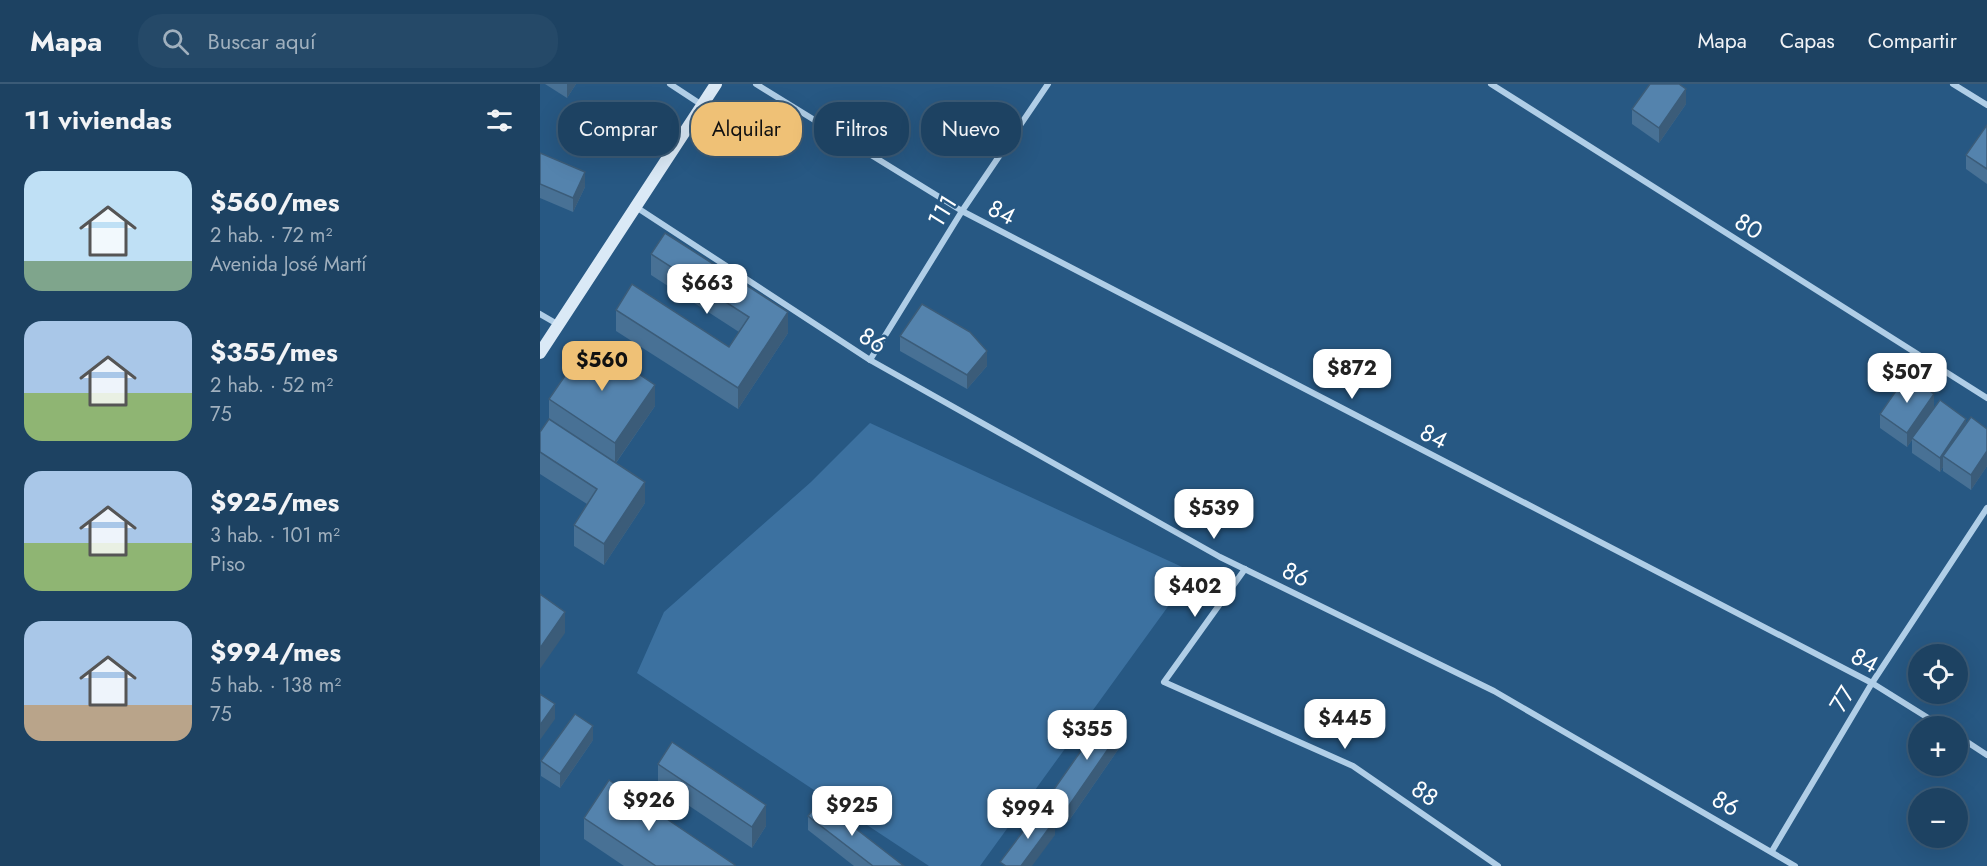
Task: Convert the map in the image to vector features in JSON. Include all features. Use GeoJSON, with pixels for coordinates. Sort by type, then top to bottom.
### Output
{"type":"FeatureCollection","features":[{"type":"Feature","properties":{"kind":"main road"},"geometry":{"type":"LineString","coordinates":[[704,102],[716,84]]}},
{"type":"Feature","properties":{"kind":"main road"},"geometry":{"type":"LineString","coordinates":[[540,353],[691,122]]}},
{"type":"Feature","properties":{"kind":"street"},"geometry":{"type":"LineString","coordinates":[[670,84],[697,102]]}},
{"type":"Feature","properties":{"kind":"street","name":"84"},"geometry":{"type":"LineString","coordinates":[[756,84],[962,211],[1872,683],[1925,716]]}},
{"type":"Feature","properties":{"kind":"street","name":"111"},"geometry":{"type":"LineString","coordinates":[[870,360],[962,211],[1048,84]]}},
{"type":"Feature","properties":{"kind":"street","name":"80"},"geometry":{"type":"LineString","coordinates":[[1491,84],[1987,398]]}},
{"type":"Feature","properties":{"kind":"street"},"geometry":{"type":"LineString","coordinates":[[1953,84],[1987,105]]}},
{"type":"Feature","properties":{"kind":"street","name":"86"},"geometry":{"type":"LineString","coordinates":[[636,207],[870,360],[1245,569],[1494,691],[1772,850],[1795,866]]}},
{"type":"Feature","properties":{"kind":"street"},"geometry":{"type":"LineString","coordinates":[[540,314],[559,325]]}},
{"type":"Feature","properties":{"kind":"street","name":"77"},"geometry":{"type":"LineString","coordinates":[[1772,850],[1872,683],[1987,508]]}},
{"type":"Feature","properties":{"kind":"street","name":"88"},"geometry":{"type":"LineString","coordinates":[[1245,569],[1164,682],[1353,766],[1498,866]]}},
{"type":"Feature","properties":{"kind":"street"},"geometry":{"type":"LineString","coordinates":[[1968,743],[1987,755]]}},
{"type":"Feature","properties":{"kind":"shaded area"},"geometry":{"type":"Polygon","coordinates":[[[870,423],[1193,572],[980,866],[929,866],[637,673],[664,612],[811,482],[870,423]]]}},
{"type":"Feature","properties":{"kind":"building"},"geometry":{"type":"Polygon","coordinates":[[[1650,84],[1679,84],[1686,89],[1659,128],[1632,109],[1650,84]]]}},
{"type":"Feature","properties":{"kind":"building"},"geometry":{"type":"Polygon","coordinates":[[[1987,125],[1987,169],[1966,155],[1987,125]]]}},
{"type":"Feature","properties":{"kind":"building"},"geometry":{"type":"Polygon","coordinates":[[[540,153],[585,172],[573,198],[540,184],[540,153]]]}},
{"type":"Feature","properties":{"kind":"building"},"geometry":{"type":"Polygon","coordinates":[[[665,233],[788,312],[738,388],[616,310],[632,284],[729,347],[749,317],[651,254],[665,233]]]}},
{"type":"Feature","properties":{"kind":"building"},"geometry":{"type":"Polygon","coordinates":[[[922,304],[970,332],[987,351],[967,375],[900,336],[922,304]]]}},
{"type":"Feature","properties":{"kind":"building"},"geometry":{"type":"Polygon","coordinates":[[[589,341],[655,385],[615,443],[549,399],[589,341]]]}},
{"type":"Feature","properties":{"kind":"building"},"geometry":{"type":"Polygon","coordinates":[[[1907,375],[1934,394],[1907,433],[1880,414],[1907,375]]]}},
{"type":"Feature","properties":{"kind":"building"},"geometry":{"type":"Polygon","coordinates":[[[1940,400],[1966,419],[1940,458],[1912,438],[1940,400]]]}},
{"type":"Feature","properties":{"kind":"building"},"geometry":{"type":"Polygon","coordinates":[[[1971,417],[1987,429],[1987,451],[1971,475],[1943,456],[1971,417]]]}},
{"type":"Feature","properties":{"kind":"building"},"geometry":{"type":"Polygon","coordinates":[[[549,419],[645,482],[604,544],[574,525],[597,489],[540,452],[540,432],[549,419]]]}},
{"type":"Feature","properties":{"kind":"building"},"geometry":{"type":"Polygon","coordinates":[[[540,594],[565,612],[540,648],[540,594]]]}},
{"type":"Feature","properties":{"kind":"building"},"geometry":{"type":"Polygon","coordinates":[[[540,694],[555,704],[540,725],[540,694]]]}},
{"type":"Feature","properties":{"kind":"building"},"geometry":{"type":"Polygon","coordinates":[[[575,714],[593,726],[560,774],[541,761],[575,714]]]}},
{"type":"Feature","properties":{"kind":"building"},"geometry":{"type":"Polygon","coordinates":[[[1107,714],[1124,726],[1068,807],[1050,795],[1107,714]]]}},
{"type":"Feature","properties":{"kind":"building"},"geometry":{"type":"Polygon","coordinates":[[[672,742],[766,805],[752,827],[658,764],[672,742]]]}},
{"type":"Feature","properties":{"kind":"building"},"geometry":{"type":"Polygon","coordinates":[[[609,780],[735,866],[656,866],[584,818],[609,780]]]}},
{"type":"Feature","properties":{"kind":"building"},"geometry":{"type":"Polygon","coordinates":[[[820,801],[904,866],[873,866],[808,816],[820,801]]]}},
{"type":"Feature","properties":{"kind":"building"},"geometry":{"type":"Polygon","coordinates":[[[1040,809],[1055,820],[1021,866],[1006,866],[1000,862],[1040,809]]]}}]}
